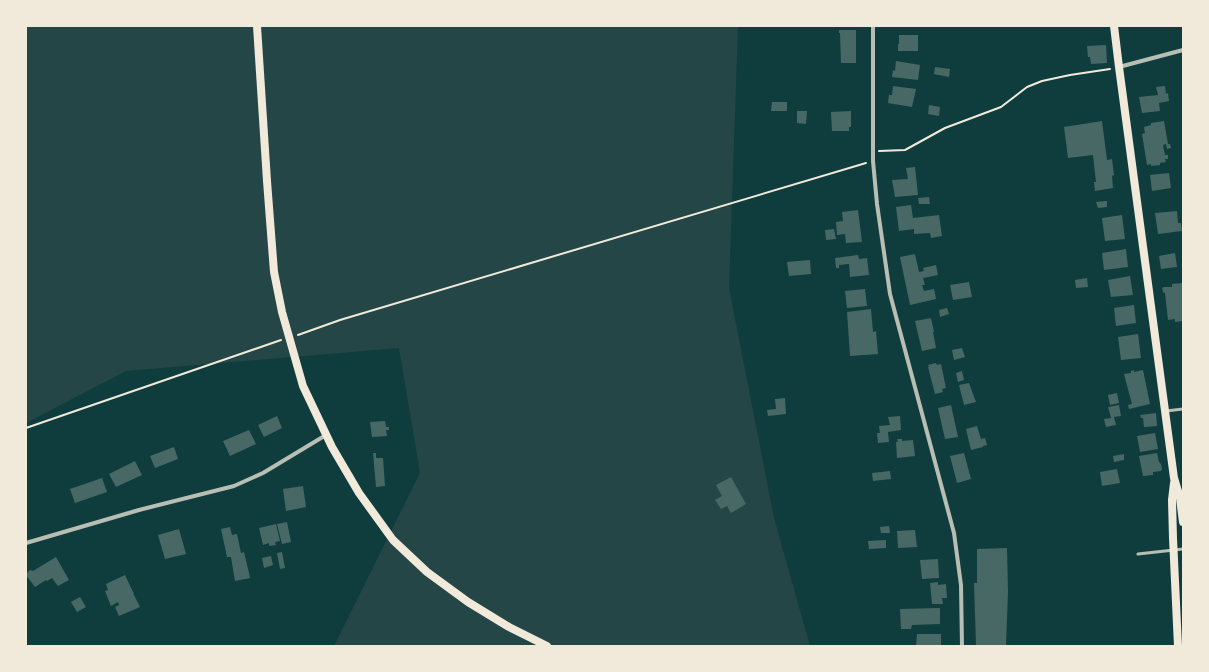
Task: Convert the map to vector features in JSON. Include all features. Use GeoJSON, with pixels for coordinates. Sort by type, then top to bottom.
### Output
{"type":"FeatureCollection","features":[{"type":"Feature","properties":{"kind":"main road"},"geometry":{"type":"LineString","coordinates":[[257,26],[274,272],[282,312],[299,372],[326,435],[359,493],[394,540],[427,572],[468,602],[509,627],[547,646]]}},
{"type":"Feature","properties":{"kind":"main road"},"geometry":{"type":"LineString","coordinates":[[1114,26],[1118,67],[1174,478],[1180,498],[1183,522]]}},
{"type":"Feature","properties":{"kind":"main road"},"geometry":{"type":"LineString","coordinates":[[1174,478],[1172,500],[1173,550],[1179,633],[1178,646]]}},
{"type":"Feature","properties":{"kind":"street"},"geometry":{"type":"LineString","coordinates":[[873,26],[873,161],[877,204],[890,294],[954,533],[961,585],[962,646]]}},
{"type":"Feature","properties":{"kind":"street"},"geometry":{"type":"LineString","coordinates":[[1118,67],[1183,50]]}},
{"type":"Feature","properties":{"kind":"street"},"geometry":{"type":"LineString","coordinates":[[26,543],[131,512],[234,486],[263,473],[326,435]]}},
{"type":"Feature","properties":{"kind":"lane"},"geometry":{"type":"LineString","coordinates":[[1166,411],[1183,409]]}},
{"type":"Feature","properties":{"kind":"lane"},"geometry":{"type":"LineString","coordinates":[[1138,554],[1183,549]]}},
{"type":"Feature","properties":{"kind":"path"},"geometry":{"type":"LineString","coordinates":[[874,151],[905,150],[945,128],[1001,107],[1027,87],[1042,81],[1118,67]]}},
{"type":"Feature","properties":{"kind":"path"},"geometry":{"type":"LineString","coordinates":[[340,320],[873,161]]}},
{"type":"Feature","properties":{"kind":"path"},"geometry":{"type":"LineString","coordinates":[[26,428],[222,360]]}},
{"type":"Feature","properties":{"kind":"shaded area"},"geometry":{"type":"Polygon","coordinates":[[[26,26],[738,26],[729,288],[774,518],[810,646],[334,646],[420,473],[399,348],[126,371],[26,423],[26,26]]]}},
{"type":"Feature","properties":{"kind":"building"},"geometry":{"type":"Polygon","coordinates":[[[839,30],[856,30],[856,63],[841,63],[839,30]]]}},
{"type":"Feature","properties":{"kind":"building"},"geometry":{"type":"Polygon","coordinates":[[[899,35],[918,35],[918,51],[898,51],[899,35]]]}},
{"type":"Feature","properties":{"kind":"building"},"geometry":{"type":"Polygon","coordinates":[[[1106,45],[1107,63],[1091,64],[1090,57],[1088,57],[1087,46],[1106,45]]]}},
{"type":"Feature","properties":{"kind":"building"},"geometry":{"type":"Polygon","coordinates":[[[896,61],[920,65],[918,80],[892,77],[893,70],[895,71],[896,61]]]}},
{"type":"Feature","properties":{"kind":"building"},"geometry":{"type":"Polygon","coordinates":[[[935,67],[950,69],[949,77],[934,74],[935,67]]]}},
{"type":"Feature","properties":{"kind":"building"},"geometry":{"type":"Polygon","coordinates":[[[893,86],[916,89],[912,107],[888,103],[889,95],[892,95],[893,86]]]}},
{"type":"Feature","properties":{"kind":"building"},"geometry":{"type":"Polygon","coordinates":[[[1165,86],[1169,101],[1159,103],[1160,111],[1142,113],[1139,97],[1158,95],[1156,87],[1165,86]]]}},
{"type":"Feature","properties":{"kind":"building"},"geometry":{"type":"Polygon","coordinates":[[[772,102],[787,102],[787,111],[771,111],[772,102]]]}},
{"type":"Feature","properties":{"kind":"building"},"geometry":{"type":"Polygon","coordinates":[[[929,105],[940,107],[939,116],[928,114],[929,105]]]}},
{"type":"Feature","properties":{"kind":"building"},"geometry":{"type":"Polygon","coordinates":[[[797,111],[807,111],[806,124],[797,123],[797,111]]]}},
{"type":"Feature","properties":{"kind":"building"},"geometry":{"type":"Polygon","coordinates":[[[851,111],[851,127],[849,127],[849,131],[832,131],[831,112],[851,111]]]}},
{"type":"Feature","properties":{"kind":"building"},"geometry":{"type":"Polygon","coordinates":[[[1102,121],[1107,160],[1112,159],[1114,175],[1112,176],[1113,188],[1095,191],[1094,182],[1096,182],[1093,155],[1068,158],[1064,127],[1102,121]]]}},
{"type":"Feature","properties":{"kind":"building"},"geometry":{"type":"Polygon","coordinates":[[[1164,121],[1168,144],[1170,144],[1171,148],[1167,149],[1166,144],[1163,145],[1165,155],[1168,155],[1168,159],[1165,159],[1166,162],[1160,163],[1160,165],[1147,165],[1142,134],[1145,133],[1144,127],[1151,125],[1151,123],[1164,121]]]}},
{"type":"Feature","properties":{"kind":"building"},"geometry":{"type":"Polygon","coordinates":[[[915,167],[918,195],[895,197],[892,180],[908,179],[906,168],[915,167]]]}},
{"type":"Feature","properties":{"kind":"building"},"geometry":{"type":"Polygon","coordinates":[[[1169,173],[1171,188],[1152,191],[1150,175],[1169,173]]]}},
{"type":"Feature","properties":{"kind":"building"},"geometry":{"type":"Polygon","coordinates":[[[929,197],[930,204],[919,204],[918,198],[929,197]]]}},
{"type":"Feature","properties":{"kind":"building"},"geometry":{"type":"Polygon","coordinates":[[[1107,201],[1107,207],[1098,208],[1096,202],[1107,201]]]}},
{"type":"Feature","properties":{"kind":"building"},"geometry":{"type":"Polygon","coordinates":[[[911,205],[913,218],[939,215],[942,236],[931,238],[930,233],[914,234],[914,229],[899,231],[896,207],[911,205]]]}},
{"type":"Feature","properties":{"kind":"building"},"geometry":{"type":"Polygon","coordinates":[[[858,210],[862,242],[846,243],[845,234],[837,235],[836,222],[843,221],[842,212],[858,210]]]}},
{"type":"Feature","properties":{"kind":"building"},"geometry":{"type":"Polygon","coordinates":[[[1177,211],[1178,223],[1181,223],[1182,231],[1158,234],[1155,213],[1177,211]]]}},
{"type":"Feature","properties":{"kind":"building"},"geometry":{"type":"Polygon","coordinates":[[[1122,215],[1125,239],[1105,241],[1102,218],[1122,215]]]}},
{"type":"Feature","properties":{"kind":"building"},"geometry":{"type":"Polygon","coordinates":[[[834,229],[836,239],[826,240],[825,230],[834,229]]]}},
{"type":"Feature","properties":{"kind":"building"},"geometry":{"type":"Polygon","coordinates":[[[1126,249],[1128,267],[1104,270],[1102,253],[1126,249]]]}},
{"type":"Feature","properties":{"kind":"building"},"geometry":{"type":"Polygon","coordinates":[[[1175,253],[1177,267],[1161,269],[1159,256],[1175,253]]]}},
{"type":"Feature","properties":{"kind":"building"},"geometry":{"type":"Polygon","coordinates":[[[915,254],[919,272],[924,271],[923,268],[936,265],[938,275],[923,278],[925,285],[922,285],[924,291],[934,289],[936,299],[910,305],[900,257],[915,254]]]}},
{"type":"Feature","properties":{"kind":"building"},"geometry":{"type":"Polygon","coordinates":[[[858,255],[859,259],[867,258],[869,275],[850,277],[849,264],[839,265],[839,268],[836,268],[835,258],[858,255]]]}},
{"type":"Feature","properties":{"kind":"building"},"geometry":{"type":"Polygon","coordinates":[[[810,260],[811,274],[789,276],[787,262],[810,260]]]}},
{"type":"Feature","properties":{"kind":"building"},"geometry":{"type":"Polygon","coordinates":[[[1130,276],[1133,295],[1111,297],[1108,280],[1130,276]]]}},
{"type":"Feature","properties":{"kind":"building"},"geometry":{"type":"Polygon","coordinates":[[[1087,278],[1088,287],[1076,288],[1075,280],[1087,278]]]}},
{"type":"Feature","properties":{"kind":"building"},"geometry":{"type":"Polygon","coordinates":[[[969,282],[972,297],[953,300],[950,285],[969,282]]]}},
{"type":"Feature","properties":{"kind":"building"},"geometry":{"type":"Polygon","coordinates":[[[1182,283],[1183,321],[1175,322],[1175,319],[1168,320],[1165,293],[1163,292],[1162,288],[1172,287],[1172,284],[1182,283]]]}},
{"type":"Feature","properties":{"kind":"building"},"geometry":{"type":"Polygon","coordinates":[[[865,289],[867,306],[847,308],[845,291],[865,289]]]}},
{"type":"Feature","properties":{"kind":"building"},"geometry":{"type":"Polygon","coordinates":[[[1134,305],[1136,323],[1116,326],[1114,308],[1134,305]]]}},
{"type":"Feature","properties":{"kind":"building"},"geometry":{"type":"Polygon","coordinates":[[[947,308],[949,314],[940,317],[939,310],[947,308]]]}},
{"type":"Feature","properties":{"kind":"building"},"geometry":{"type":"Polygon","coordinates":[[[871,309],[873,332],[876,331],[878,354],[850,356],[847,312],[871,309]]]}},
{"type":"Feature","properties":{"kind":"building"},"geometry":{"type":"Polygon","coordinates":[[[931,318],[936,348],[922,351],[915,321],[931,318]]]}},
{"type":"Feature","properties":{"kind":"building"},"geometry":{"type":"Polygon","coordinates":[[[1138,334],[1141,358],[1121,360],[1118,337],[1138,334]]]}},
{"type":"Feature","properties":{"kind":"building"},"geometry":{"type":"Polygon","coordinates":[[[962,348],[965,357],[954,360],[952,350],[962,348]]]}},
{"type":"Feature","properties":{"kind":"building"},"geometry":{"type":"Polygon","coordinates":[[[936,363],[937,365],[941,364],[946,388],[942,389],[943,392],[935,394],[928,365],[936,363]]]}},
{"type":"Feature","properties":{"kind":"building"},"geometry":{"type":"Polygon","coordinates":[[[1134,370],[1134,372],[1143,370],[1150,404],[1129,409],[1128,405],[1132,404],[1124,374],[1131,373],[1131,371],[1134,370]]]}},
{"type":"Feature","properties":{"kind":"building"},"geometry":{"type":"Polygon","coordinates":[[[962,371],[964,380],[958,382],[956,373],[962,371]]]}},
{"type":"Feature","properties":{"kind":"building"},"geometry":{"type":"Polygon","coordinates":[[[969,383],[976,402],[964,405],[959,385],[969,383]]]}},
{"type":"Feature","properties":{"kind":"building"},"geometry":{"type":"Polygon","coordinates":[[[1117,393],[1119,403],[1110,405],[1108,395],[1117,393]]]}},
{"type":"Feature","properties":{"kind":"building"},"geometry":{"type":"Polygon","coordinates":[[[785,398],[786,414],[768,416],[767,410],[776,409],[775,399],[785,398]]]}},
{"type":"Feature","properties":{"kind":"building"},"geometry":{"type":"Polygon","coordinates":[[[951,405],[958,437],[945,439],[938,408],[951,405]]]}},
{"type":"Feature","properties":{"kind":"building"},"geometry":{"type":"Polygon","coordinates":[[[1119,405],[1121,416],[1114,417],[1116,425],[1106,427],[1104,419],[1111,418],[1108,407],[1119,405]]]}},
{"type":"Feature","properties":{"kind":"building"},"geometry":{"type":"Polygon","coordinates":[[[1156,413],[1157,426],[1144,427],[1143,418],[1141,418],[1140,415],[1156,413]]]}},
{"type":"Feature","properties":{"kind":"building"},"geometry":{"type":"Polygon","coordinates":[[[277,416],[282,428],[264,437],[258,425],[277,416]]]}},
{"type":"Feature","properties":{"kind":"building"},"geometry":{"type":"Polygon","coordinates":[[[900,416],[901,430],[888,432],[889,442],[878,443],[877,433],[880,433],[879,426],[890,425],[888,417],[900,416]]]}},
{"type":"Feature","properties":{"kind":"building"},"geometry":{"type":"Polygon","coordinates":[[[385,421],[386,427],[389,427],[389,430],[386,430],[387,436],[372,437],[370,422],[385,421]]]}},
{"type":"Feature","properties":{"kind":"building"},"geometry":{"type":"Polygon","coordinates":[[[977,426],[981,439],[985,438],[987,445],[971,450],[966,429],[977,426]]]}},
{"type":"Feature","properties":{"kind":"building"},"geometry":{"type":"Polygon","coordinates":[[[249,430],[256,444],[230,456],[223,441],[249,430]]]}},
{"type":"Feature","properties":{"kind":"building"},"geometry":{"type":"Polygon","coordinates":[[[1155,433],[1158,449],[1140,452],[1137,436],[1155,433]]]}},
{"type":"Feature","properties":{"kind":"building"},"geometry":{"type":"Polygon","coordinates":[[[897,439],[902,439],[902,441],[913,440],[915,456],[897,458],[897,439]]]}},
{"type":"Feature","properties":{"kind":"building"},"geometry":{"type":"Polygon","coordinates":[[[174,447],[178,459],[155,468],[150,456],[174,447]]]}},
{"type":"Feature","properties":{"kind":"building"},"geometry":{"type":"Polygon","coordinates":[[[373,453],[376,453],[376,458],[383,458],[385,486],[376,487],[373,453]]]}},
{"type":"Feature","properties":{"kind":"building"},"geometry":{"type":"Polygon","coordinates":[[[964,453],[971,479],[957,483],[950,456],[964,453]]]}},
{"type":"Feature","properties":{"kind":"building"},"geometry":{"type":"Polygon","coordinates":[[[1157,453],[1161,464],[1161,471],[1153,472],[1153,475],[1143,476],[1139,456],[1157,453]]]}},
{"type":"Feature","properties":{"kind":"building"},"geometry":{"type":"Polygon","coordinates":[[[1124,454],[1124,460],[1114,462],[1113,456],[1124,454]]]}},
{"type":"Feature","properties":{"kind":"building"},"geometry":{"type":"Polygon","coordinates":[[[135,461],[142,475],[116,487],[109,474],[135,461]]]}},
{"type":"Feature","properties":{"kind":"building"},"geometry":{"type":"Polygon","coordinates":[[[1117,469],[1120,483],[1102,486],[1100,472],[1117,469]]]}},
{"type":"Feature","properties":{"kind":"building"},"geometry":{"type":"Polygon","coordinates":[[[890,471],[891,479],[873,481],[872,473],[890,471]]]}},
{"type":"Feature","properties":{"kind":"building"},"geometry":{"type":"Polygon","coordinates":[[[731,477],[746,504],[731,513],[727,506],[721,509],[715,500],[722,496],[716,485],[731,477]]]}},
{"type":"Feature","properties":{"kind":"building"},"geometry":{"type":"Polygon","coordinates":[[[102,478],[107,492],[75,503],[70,489],[102,478]]]}},
{"type":"Feature","properties":{"kind":"building"},"geometry":{"type":"Polygon","coordinates":[[[303,486],[306,507],[286,511],[283,489],[303,486]]]}},
{"type":"Feature","properties":{"kind":"building"},"geometry":{"type":"Polygon","coordinates":[[[287,522],[291,542],[282,544],[277,524],[287,522]]]}},
{"type":"Feature","properties":{"kind":"building"},"geometry":{"type":"Polygon","coordinates":[[[276,524],[280,541],[275,542],[276,545],[269,546],[269,543],[263,545],[259,528],[276,524]]]}},
{"type":"Feature","properties":{"kind":"building"},"geometry":{"type":"Polygon","coordinates":[[[889,526],[890,533],[881,533],[880,527],[889,526]]]}},
{"type":"Feature","properties":{"kind":"building"},"geometry":{"type":"Polygon","coordinates":[[[230,527],[232,535],[237,534],[241,553],[244,552],[250,578],[235,581],[231,557],[227,557],[221,529],[230,527]]]}},
{"type":"Feature","properties":{"kind":"building"},"geometry":{"type":"Polygon","coordinates":[[[179,529],[186,554],[165,559],[158,535],[179,529]]]}},
{"type":"Feature","properties":{"kind":"building"},"geometry":{"type":"Polygon","coordinates":[[[915,530],[917,547],[898,548],[897,531],[915,530]]]}},
{"type":"Feature","properties":{"kind":"building"},"geometry":{"type":"Polygon","coordinates":[[[886,540],[886,548],[869,549],[868,541],[886,540]]]}},
{"type":"Feature","properties":{"kind":"building"},"geometry":{"type":"Polygon","coordinates":[[[1007,548],[1008,592],[1006,646],[976,646],[974,583],[977,583],[977,549],[1007,548]]]}},
{"type":"Feature","properties":{"kind":"building"},"geometry":{"type":"Polygon","coordinates":[[[282,552],[285,568],[280,569],[277,553],[282,552]]]}},
{"type":"Feature","properties":{"kind":"building"},"geometry":{"type":"Polygon","coordinates":[[[271,556],[273,565],[264,568],[262,558],[271,556]]]}},
{"type":"Feature","properties":{"kind":"building"},"geometry":{"type":"Polygon","coordinates":[[[56,557],[69,580],[58,586],[52,578],[35,587],[26,575],[27,573],[56,557]]]}},
{"type":"Feature","properties":{"kind":"building"},"geometry":{"type":"Polygon","coordinates":[[[938,559],[939,578],[922,579],[920,560],[938,559]]]}},
{"type":"Feature","properties":{"kind":"building"},"geometry":{"type":"Polygon","coordinates":[[[125,575],[134,594],[133,595],[140,607],[119,616],[115,607],[119,605],[118,602],[111,606],[105,591],[108,590],[106,584],[125,575]]]}},
{"type":"Feature","properties":{"kind":"building"},"geometry":{"type":"Polygon","coordinates":[[[938,582],[938,585],[946,584],[947,598],[942,598],[943,604],[932,604],[930,583],[938,582]]]}},
{"type":"Feature","properties":{"kind":"building"},"geometry":{"type":"Polygon","coordinates":[[[80,597],[86,607],[77,612],[71,602],[80,597]]]}},
{"type":"Feature","properties":{"kind":"building"},"geometry":{"type":"Polygon","coordinates":[[[940,608],[940,624],[912,625],[911,629],[901,629],[900,609],[940,608]]]}},
{"type":"Feature","properties":{"kind":"building"},"geometry":{"type":"Polygon","coordinates":[[[917,634],[941,634],[941,646],[916,646],[917,634]]]}}]}
